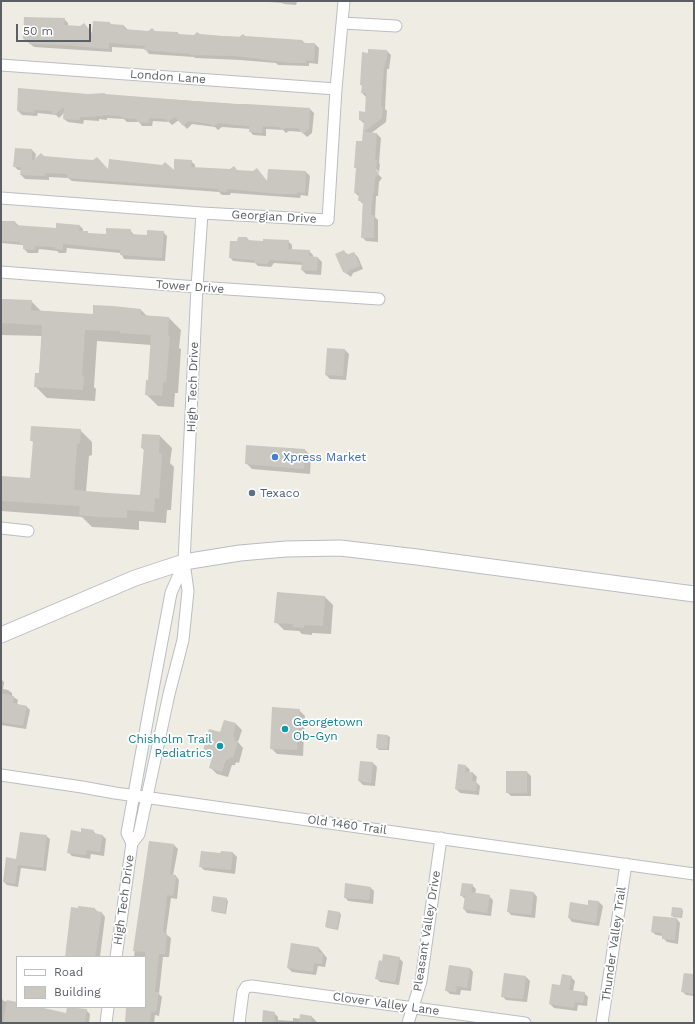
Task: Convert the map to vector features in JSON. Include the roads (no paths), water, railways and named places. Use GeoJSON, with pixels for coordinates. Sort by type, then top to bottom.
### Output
{"type":"FeatureCollection","features":[{"type":"Feature","properties":{"kind":"main road"},"geometry":{"type":"LineString","coordinates":[[1,635],[135,578],[184,562],[240,553],[286,549],[340,548],[694,594]]}},
{"type":"Feature","properties":{"kind":"street","name":"Georgian Drive"},"geometry":{"type":"LineString","coordinates":[[1,198],[202,213],[328,220],[336,89],[344,1]]}},
{"type":"Feature","properties":{"kind":"street"},"geometry":{"type":"LineString","coordinates":[[343,23],[396,26]]}},
{"type":"Feature","properties":{"kind":"street","name":"London Lane"},"geometry":{"type":"LineString","coordinates":[[1,65],[336,89]]}},
{"type":"Feature","properties":{"kind":"street","name":"High Tech Drive"},"geometry":{"type":"LineString","coordinates":[[116,956],[132,843],[139,834],[169,694],[183,640],[188,590],[184,562],[202,213]]}},
{"type":"Feature","properties":{"kind":"street","name":"Tower Drive"},"geometry":{"type":"LineString","coordinates":[[1,272],[379,299]]}},
{"type":"Feature","properties":{"kind":"street"},"geometry":{"type":"LineString","coordinates":[[1,528],[28,531]]}},
{"type":"Feature","properties":{"kind":"street","name":"High Tech Drive"},"geometry":{"type":"LineString","coordinates":[[132,843],[127,833],[172,594],[184,562]]}},
{"type":"Feature","properties":{"kind":"street","name":"Old 1460 Trail"},"geometry":{"type":"LineString","coordinates":[[1,775],[146,798],[694,874]]}},
{"type":"Feature","properties":{"kind":"street","name":"Pleasant Valley Drive"},"geometry":{"type":"LineString","coordinates":[[408,1023],[414,1008],[421,981],[441,838]]}},
{"type":"Feature","properties":{"kind":"street","name":"Thunder Valley Trail"},"geometry":{"type":"LineString","coordinates":[[602,1023],[626,864]]}},
{"type":"Feature","properties":{"kind":"street","name":"Clover Valley Lane"},"geometry":{"type":"LineString","coordinates":[[239,1023],[243,992],[246,987],[252,986],[525,1023]]}},
{"type":"Feature","properties":{"kind":"street"},"geometry":{"type":"LineString","coordinates":[[106,1023],[108,1008]]}},
{"type":"Feature","properties":{"kind":"place","name":"Xpress Market"},"geometry":{"type":"Point","coordinates":[275,457]}},
{"type":"Feature","properties":{"kind":"place","name":"Texaco"},"geometry":{"type":"Point","coordinates":[252,493]}},
{"type":"Feature","properties":{"kind":"place","name":"Georgetown Ob-Gyn"},"geometry":{"type":"Point","coordinates":[285,729]}},
{"type":"Feature","properties":{"kind":"place","name":"Chisholm Trail Pediatrics"},"geometry":{"type":"Point","coordinates":[220,746]}}]}
